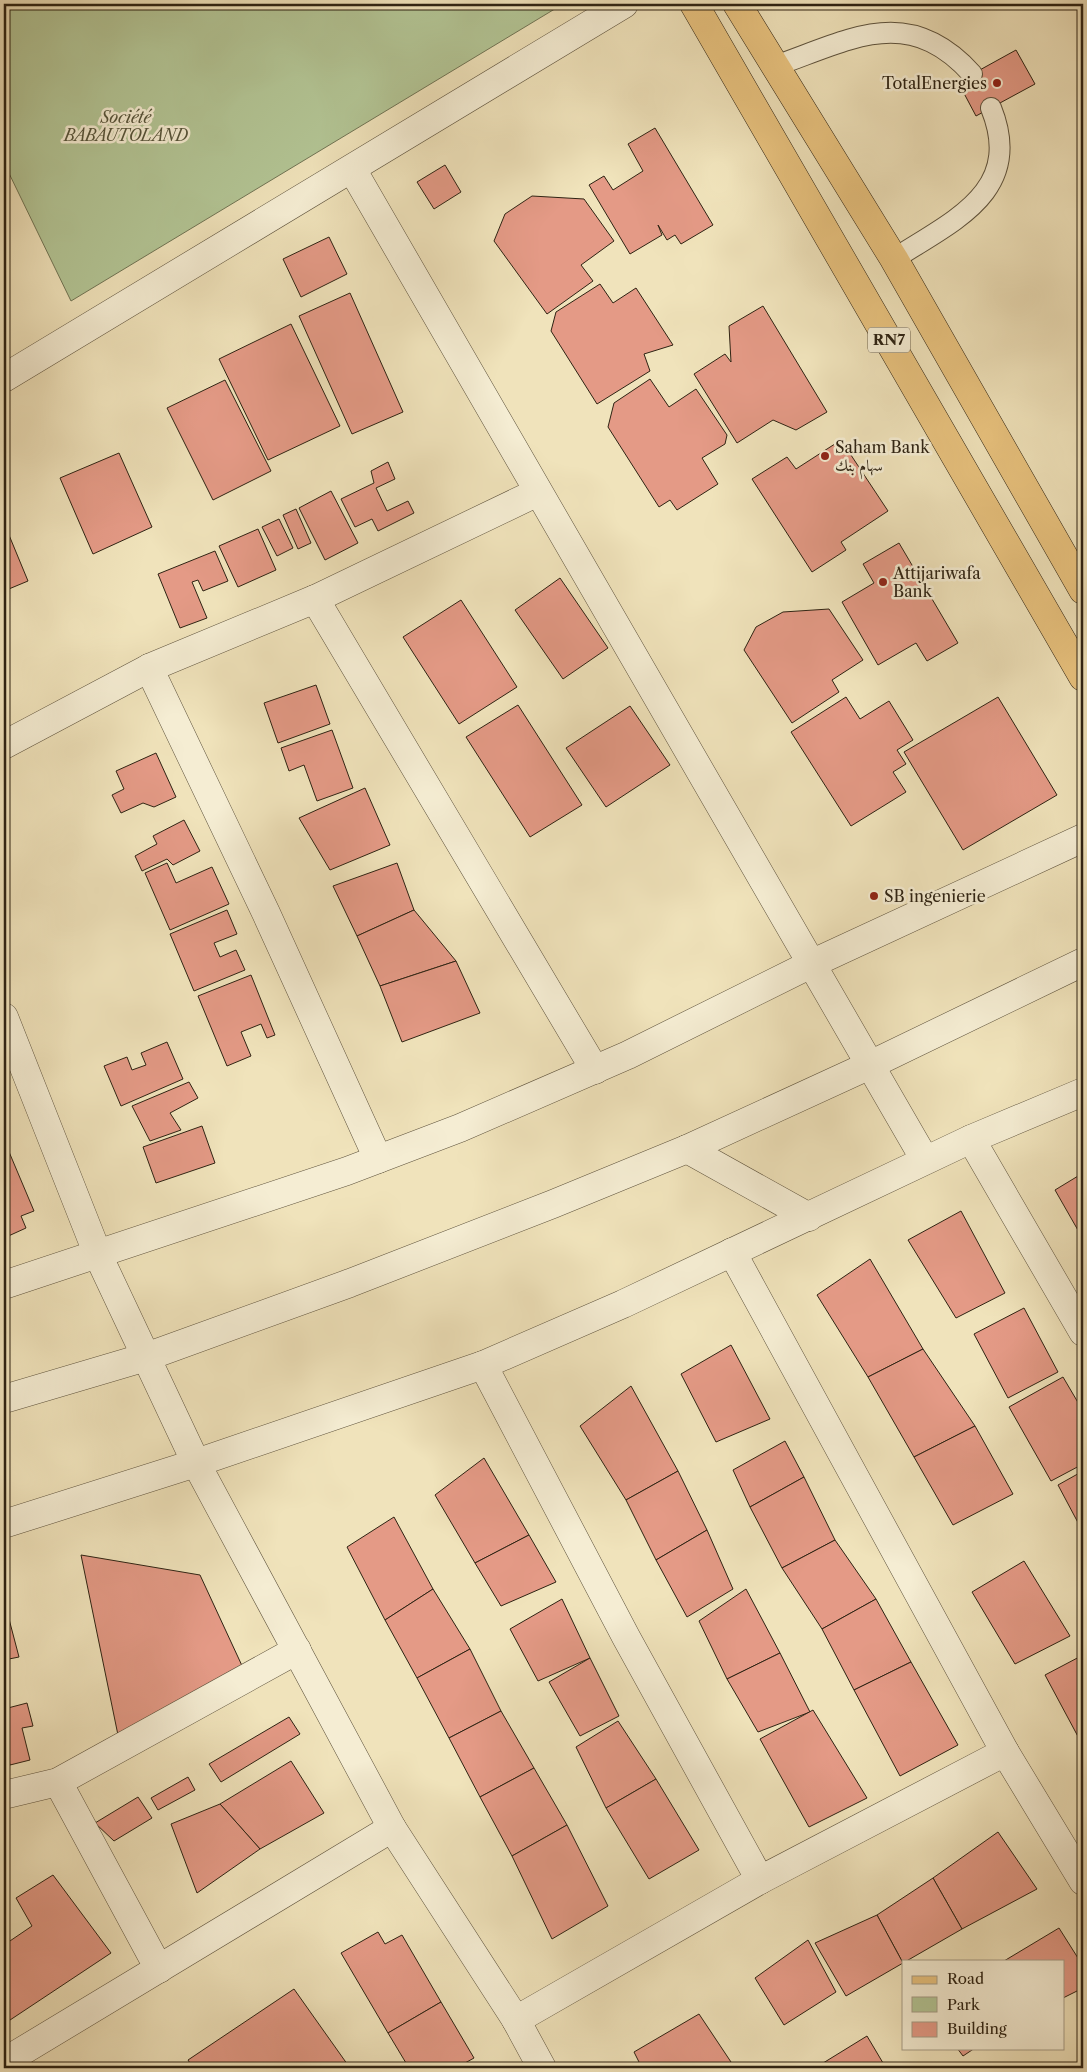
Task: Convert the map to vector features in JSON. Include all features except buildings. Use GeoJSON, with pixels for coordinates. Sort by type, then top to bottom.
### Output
{"type":"FeatureCollection","features":[{"type":"Feature","properties":{"kind":"main road","name":"RN7"},"geometry":{"type":"LineString","coordinates":[[694,4],[1083,677]]}},
{"type":"Feature","properties":{"kind":"main road","name":"RN7"},"geometry":{"type":"LineString","coordinates":[[737,4],[894,259],[1083,590]]}},
{"type":"Feature","properties":{"kind":"street"},"geometry":{"type":"LineString","coordinates":[[4,378],[624,4]]}},
{"type":"Feature","properties":{"kind":"street"},"geometry":{"type":"LineString","coordinates":[[352,169],[925,1160]]}},
{"type":"Feature","properties":{"kind":"street"},"geometry":{"type":"LineString","coordinates":[[4,746],[150,668],[315,599],[538,492]]}},
{"type":"Feature","properties":{"kind":"street"},"geometry":{"type":"LineString","coordinates":[[315,599],[594,1070]]}},
{"type":"Feature","properties":{"kind":"street"},"geometry":{"type":"LineString","coordinates":[[150,668],[266,913],[378,1159]]}},
{"type":"Feature","properties":{"kind":"street"},"geometry":{"type":"LineString","coordinates":[[4,1286],[98,1256],[378,1159],[460,1128],[594,1070],[811,964],[1083,838]]}},
{"type":"Feature","properties":{"kind":"street"},"geometry":{"type":"LineString","coordinates":[[4,1399],[146,1356],[350,1283],[687,1149],[870,1065],[1083,962]]}},
{"type":"Feature","properties":{"kind":"street"},"geometry":{"type":"LineString","coordinates":[[4,1016],[98,1256],[196,1463],[392,1828],[516,2020],[542,2068]]}},
{"type":"Feature","properties":{"kind":"street"},"geometry":{"type":"LineString","coordinates":[[4,1524],[196,1463],[483,1365],[622,1304],[971,1139],[1083,1092]]}},
{"type":"Feature","properties":{"kind":"street"},"geometry":{"type":"LineString","coordinates":[[971,1139],[1083,1332]]}},
{"type":"Feature","properties":{"kind":"street"},"geometry":{"type":"LineString","coordinates":[[687,1149],[809,1217]]}},
{"type":"Feature","properties":{"kind":"street"},"geometry":{"type":"LineString","coordinates":[[732,1252],[1005,1752],[1083,1881]]}},
{"type":"Feature","properties":{"kind":"street"},"geometry":{"type":"LineString","coordinates":[[483,1365],[626,1637],[760,1880]]}},
{"type":"Feature","properties":{"kind":"street"},"geometry":{"type":"LineString","coordinates":[[4,1795],[58,1782],[297,1650]]}},
{"type":"Feature","properties":{"kind":"street"},"geometry":{"type":"LineString","coordinates":[[516,2020],[760,1880],[1005,1752]]}},
{"type":"Feature","properties":{"kind":"street"},"geometry":{"type":"LineString","coordinates":[[58,1782],[159,1968]]}},
{"type":"Feature","properties":{"kind":"street"},"geometry":{"type":"LineString","coordinates":[[4,2062],[392,1828]]}},
{"type":"Feature","properties":{"kind":"lane"},"geometry":{"type":"LineString","coordinates":[[775,66],[864,35],[884,32],[904,33],[930,41],[958,59],[972,74]]}},
{"type":"Feature","properties":{"kind":"lane"},"geometry":{"type":"LineString","coordinates":[[894,259],[964,213],[979,200],[991,184],[998,166],[1000,146],[998,126],[991,108]]}},
{"type":"Feature","properties":{"kind":"green space","name":"Société BABAUTOLAND"},"geometry":{"type":"Polygon","coordinates":[[[4,4],[563,4],[71,301],[4,163],[4,4]]]}},
{"type":"Feature","properties":{"kind":"place","name":"TotalEnergies"},"geometry":{"type":"Point","coordinates":[997,83]}},
{"type":"Feature","properties":{"kind":"place","name":"Saham Bank سهام بنك"},"geometry":{"type":"Point","coordinates":[825,456]}},
{"type":"Feature","properties":{"kind":"place","name":"Attijariwafa Bank"},"geometry":{"type":"Point","coordinates":[883,582]}},
{"type":"Feature","properties":{"kind":"place","name":"SB ingenierie"},"geometry":{"type":"Point","coordinates":[874,896]}}]}
